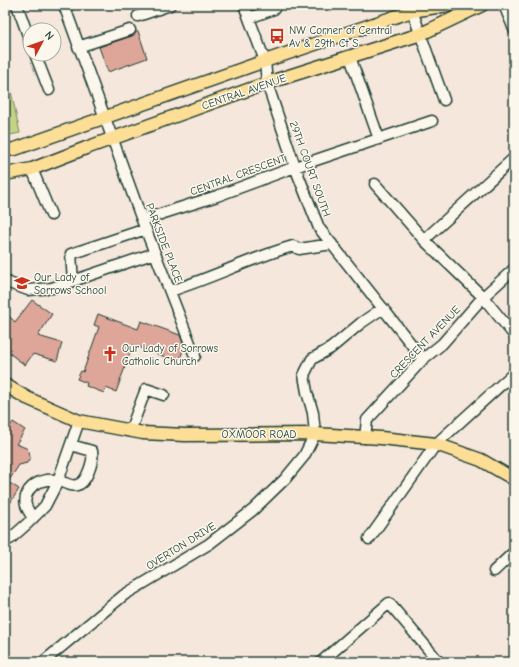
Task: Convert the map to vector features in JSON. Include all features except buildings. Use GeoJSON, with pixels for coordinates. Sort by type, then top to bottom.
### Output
{"type":"FeatureCollection","features":[{"type":"Feature","properties":{"kind":"main road","name":"CENTRAL AVENUE"},"geometry":{"type":"LineString","coordinates":[[5,150],[15,149],[105,118],[411,8],[448,5]]}},
{"type":"Feature","properties":{"kind":"main road","name":"CENTRAL AVENUE"},"geometry":{"type":"LineString","coordinates":[[5,174],[32,169],[113,138],[267,84],[421,34],[482,5]]}},
{"type":"Feature","properties":{"kind":"main road","name":"OXMOOR ROAD"},"geometry":{"type":"LineString","coordinates":[[5,385],[27,398],[79,421],[130,431],[185,435],[314,434],[381,438],[436,444],[481,460],[513,477]]}},
{"type":"Feature","properties":{"kind":"street"},"geometry":{"type":"LineString","coordinates":[[17,5],[23,22]]}},
{"type":"Feature","properties":{"kind":"street","name":"PARKSIDE PLACE"},"geometry":{"type":"LineString","coordinates":[[64,5],[144,225],[195,356]]}},
{"type":"Feature","properties":{"kind":"street"},"geometry":{"type":"LineString","coordinates":[[138,16],[170,5]]}},
{"type":"Feature","properties":{"kind":"street","name":"29TH COURT SOUTH"},"geometry":{"type":"LineString","coordinates":[[244,5],[265,61],[267,84],[295,167],[319,228],[424,360]]}},
{"type":"Feature","properties":{"kind":"street"},"geometry":{"type":"LineString","coordinates":[[504,5],[514,29]]}},
{"type":"Feature","properties":{"kind":"street"},"geometry":{"type":"LineString","coordinates":[[411,8],[444,100]]}},
{"type":"Feature","properties":{"kind":"street"},"geometry":{"type":"LineString","coordinates":[[249,18],[274,9]]}},
{"type":"Feature","properties":{"kind":"street"},"geometry":{"type":"LineString","coordinates":[[78,47],[130,30]]}},
{"type":"Feature","properties":{"kind":"street"},"geometry":{"type":"LineString","coordinates":[[350,57],[379,139]]}},
{"type":"Feature","properties":{"kind":"street"},"geometry":{"type":"LineString","coordinates":[[38,62],[48,90]]}},
{"type":"Feature","properties":{"kind":"street","name":"CENTRAL CRESCENT"},"geometry":{"type":"LineString","coordinates":[[73,281],[71,254],[217,196],[295,167],[432,121]]}},
{"type":"Feature","properties":{"kind":"street"},"geometry":{"type":"LineString","coordinates":[[424,240],[514,158]]}},
{"type":"Feature","properties":{"kind":"street"},"geometry":{"type":"LineString","coordinates":[[32,169],[51,215]]}},
{"type":"Feature","properties":{"kind":"street"},"geometry":{"type":"LineString","coordinates":[[375,184],[424,240],[483,297],[514,335]]}},
{"type":"Feature","properties":{"kind":"street"},"geometry":{"type":"LineString","coordinates":[[170,290],[188,285],[270,253],[293,246],[299,249],[332,244]]}},
{"type":"Feature","properties":{"kind":"street"},"geometry":{"type":"LineString","coordinates":[[5,280],[28,290],[52,288],[155,253]]}},
{"type":"Feature","properties":{"kind":"street","name":"CRESCENT AVENUE"},"geometry":{"type":"LineString","coordinates":[[365,438],[368,420],[424,360],[442,344],[483,297],[514,269]]}},
{"type":"Feature","properties":{"kind":"street"},"geometry":{"type":"LineString","coordinates":[[314,434],[313,413],[304,375],[312,359],[331,348],[382,308]]}},
{"type":"Feature","properties":{"kind":"street"},"geometry":{"type":"LineString","coordinates":[[369,539],[436,444],[514,373]]}},
{"type":"Feature","properties":{"kind":"street"},"geometry":{"type":"LineString","coordinates":[[130,431],[146,389],[164,395]]}},
{"type":"Feature","properties":{"kind":"street"},"geometry":{"type":"LineString","coordinates":[[7,539],[33,518],[44,506],[58,481],[79,421]]}},
{"type":"Feature","properties":{"kind":"street","name":"OVERTON DRIVE"},"geometry":{"type":"LineString","coordinates":[[43,662],[124,595],[209,544],[253,510],[285,479],[304,456],[314,434]]}},
{"type":"Feature","properties":{"kind":"street"},"geometry":{"type":"LineString","coordinates":[[33,518],[25,503],[26,494],[33,485],[40,481],[58,481],[73,486],[79,485],[86,479],[92,459],[92,451],[71,445]]}},
{"type":"Feature","properties":{"kind":"street"},"geometry":{"type":"LineString","coordinates":[[494,571],[513,555]]}},
{"type":"Feature","properties":{"kind":"street"},"geometry":{"type":"LineString","coordinates":[[321,662],[389,603],[439,662]]}},
{"type":"Feature","properties":{"kind":"path"},"geometry":{"type":"LineString","coordinates":[[5,106],[5,114]]}},
{"type":"Feature","properties":{"kind":"green space"},"geometry":{"type":"Polygon","coordinates":[[[5,63],[20,133],[5,136],[5,63]]]}},
{"type":"Feature","properties":{"kind":"place","name":"NW Corner of Central Av & 29th Ct S"},"geometry":{"type":"Point","coordinates":[277,36]}},
{"type":"Feature","properties":{"kind":"place","name":"Our Lady of Sorrows School"},"geometry":{"type":"Point","coordinates":[22,283]}},
{"type":"Feature","properties":{"kind":"place","name":"Our Lady of Sorrows Catholic Church"},"geometry":{"type":"Point","coordinates":[110,354]}}]}
